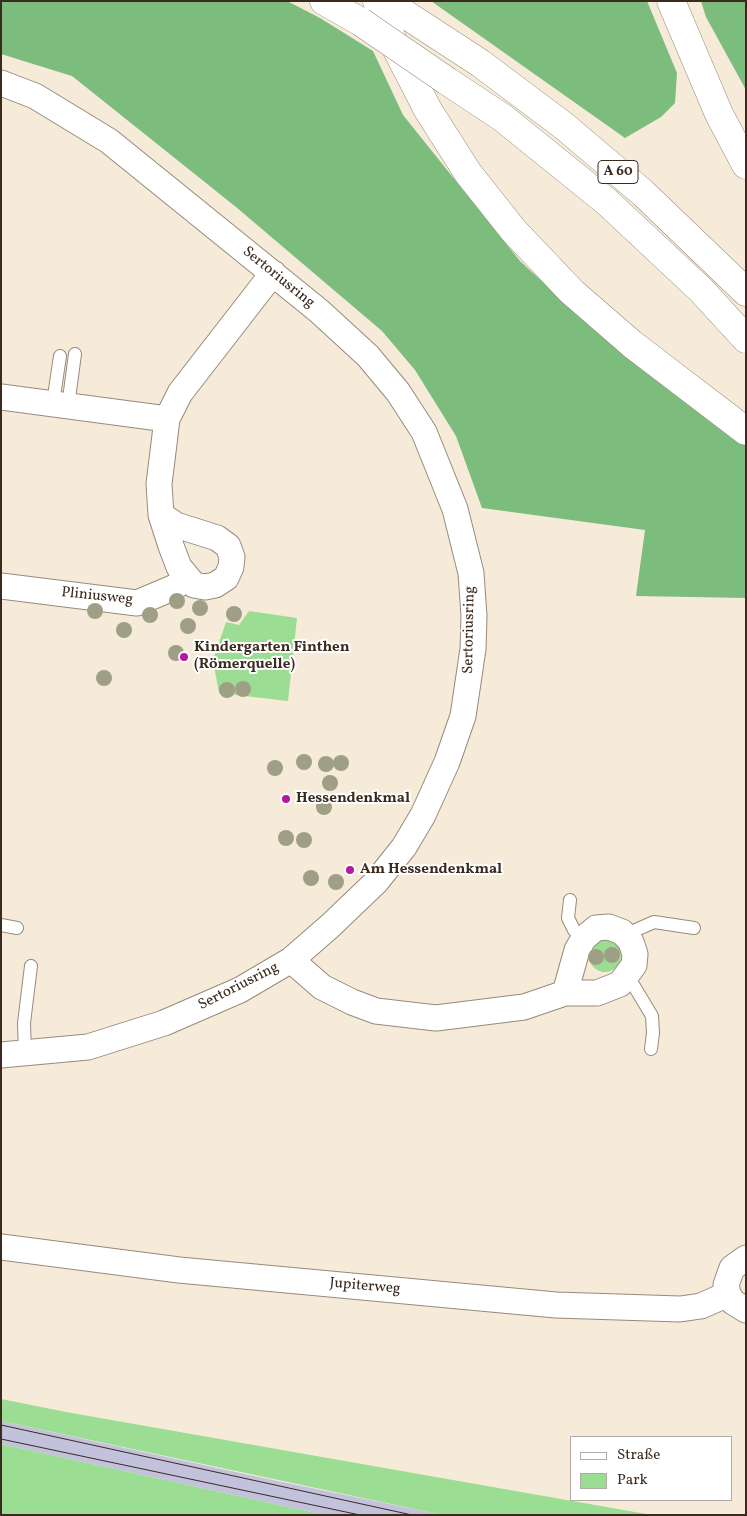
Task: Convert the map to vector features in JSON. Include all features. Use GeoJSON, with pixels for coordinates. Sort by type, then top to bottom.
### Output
{"type":"FeatureCollection","features":[{"type":"Feature","properties":{"kind":"highway","name":"A 60"},"geometry":{"type":"LineString","coordinates":[[324,1],[369,12],[447,81],[503,118],[607,202],[701,290],[746,339]]}},
{"type":"Feature","properties":{"kind":"highway","name":"A 60"},"geometry":{"type":"LineString","coordinates":[[385,1],[480,63],[564,126],[643,193],[746,292]]}},
{"type":"Feature","properties":{"kind":"highway"},"geometry":{"type":"LineString","coordinates":[[671,1],[719,114],[746,165]]}},
{"type":"Feature","properties":{"kind":"highway"},"geometry":{"type":"LineString","coordinates":[[369,12],[394,44],[428,110],[468,173],[514,231],[572,292],[632,344],[746,431]]}},
{"type":"Feature","properties":{"kind":"street","name":"Sertoriusring"},"geometry":{"type":"LineString","coordinates":[[1,83],[35,96],[109,141],[273,273],[368,356],[398,392],[424,432],[455,509],[471,574],[474,616],[473,649],[463,716],[447,762],[424,815],[404,848],[376,882],[291,960],[240,990],[164,1023],[88,1047],[13,1054]]}},
{"type":"Feature","properties":{"kind":"street"},"geometry":{"type":"LineString","coordinates":[[161,514],[176,525],[217,538],[228,546],[232,557],[231,568],[226,578],[215,585],[205,588],[194,585],[186,577],[171,546],[161,514],[159,484],[167,420],[180,393],[273,273]]}},
{"type":"Feature","properties":{"kind":"street"},"geometry":{"type":"LineString","coordinates":[[1,396],[167,420]]}},
{"type":"Feature","properties":{"kind":"street","name":"Pliniusweg"},"geometry":{"type":"LineString","coordinates":[[1,586],[137,603],[175,586],[186,577]]}},
{"type":"Feature","properties":{"kind":"street"},"geometry":{"type":"LineString","coordinates":[[291,960],[322,987],[352,1002],[376,1011],[402,1016],[436,1018],[471,1016],[524,1007],[565,992],[597,993],[620,984],[624,980],[634,965],[635,954],[631,942],[622,932],[609,927],[596,928],[584,938],[573,961],[565,992]]}},
{"type":"Feature","properties":{"kind":"street","name":"Jupiterweg"},"geometry":{"type":"LineString","coordinates":[[1,1247],[179,1270],[556,1305],[680,1309],[737,1302],[728,1276],[732,1268],[746,1258]]}},
{"type":"Feature","properties":{"kind":"lane"},"geometry":{"type":"LineString","coordinates":[[61,405],[76,354]]}},
{"type":"Feature","properties":{"kind":"lane"},"geometry":{"type":"LineString","coordinates":[[60,356],[61,405]]}},
{"type":"Feature","properties":{"kind":"lane"},"geometry":{"type":"LineString","coordinates":[[570,900],[568,918],[574,930],[584,938]]}},
{"type":"Feature","properties":{"kind":"lane"},"geometry":{"type":"LineString","coordinates":[[626,937],[654,922],[694,928]]}},
{"type":"Feature","properties":{"kind":"lane"},"geometry":{"type":"LineString","coordinates":[[1,925],[17,928]]}},
{"type":"Feature","properties":{"kind":"lane"},"geometry":{"type":"LineString","coordinates":[[13,1054],[24,1023],[31,966]]}},
{"type":"Feature","properties":{"kind":"lane"},"geometry":{"type":"LineString","coordinates":[[624,980],[634,986],[652,1016],[654,1033],[651,1049]]}},
{"type":"Feature","properties":{"kind":"shaded area"},"geometry":{"type":"Polygon","coordinates":[[[1,1421],[443,1515],[325,1515],[1,1444],[1,1421]]]}},
{"type":"Feature","properties":{"kind":"green space"},"geometry":{"type":"Polygon","coordinates":[[[1,1],[287,1],[320,18],[373,51],[403,115],[520,261],[574,311],[746,437],[746,598],[636,596],[645,530],[482,508],[456,436],[415,370],[382,331],[236,207],[72,76],[1,54],[1,1]]]}},
{"type":"Feature","properties":{"kind":"green space"},"geometry":{"type":"Polygon","coordinates":[[[431,1],[647,1],[677,73],[675,103],[661,117],[625,138],[431,1]]]}},
{"type":"Feature","properties":{"kind":"green space"},"geometry":{"type":"Polygon","coordinates":[[[701,1],[746,1],[746,90],[706,17],[701,1]]]}},
{"type":"Feature","properties":{"kind":"green space"},"geometry":{"type":"Polygon","coordinates":[[[249,611],[297,618],[288,701],[219,693],[213,660],[226,622],[239,625],[249,611]]]}},
{"type":"Feature","properties":{"kind":"green space"},"geometry":{"type":"Polygon","coordinates":[[[605,940],[611,941],[616,945],[620,950],[620,962],[616,967],[611,971],[605,972],[599,971],[594,967],[590,962],[589,956],[590,950],[594,945],[599,941],[605,940]]]}},
{"type":"Feature","properties":{"kind":"green space"},"geometry":{"type":"Polygon","coordinates":[[[1,1399],[652,1515],[443,1515],[1,1421],[1,1399]]]}},
{"type":"Feature","properties":{"kind":"green space"},"geometry":{"type":"Polygon","coordinates":[[[1,1444],[325,1515],[1,1515],[1,1444]]]}},
{"type":"Feature","properties":{"kind":"tram line"},"geometry":{"type":"LineString","coordinates":[[1,1425],[412,1515]]}},
{"type":"Feature","properties":{"kind":"tram line"},"geometry":{"type":"LineString","coordinates":[[1,1439],[360,1515]]}},
{"type":"Feature","properties":{"kind":"place","name":"Kindergarten Finthen (Römerquelle)"},"geometry":{"type":"Point","coordinates":[184,657]}},
{"type":"Feature","properties":{"kind":"place","name":"Hessendenkmal"},"geometry":{"type":"Point","coordinates":[286,799]}},
{"type":"Feature","properties":{"kind":"place","name":"Am Hessendenkmal"},"geometry":{"type":"Point","coordinates":[350,870]}}]}
